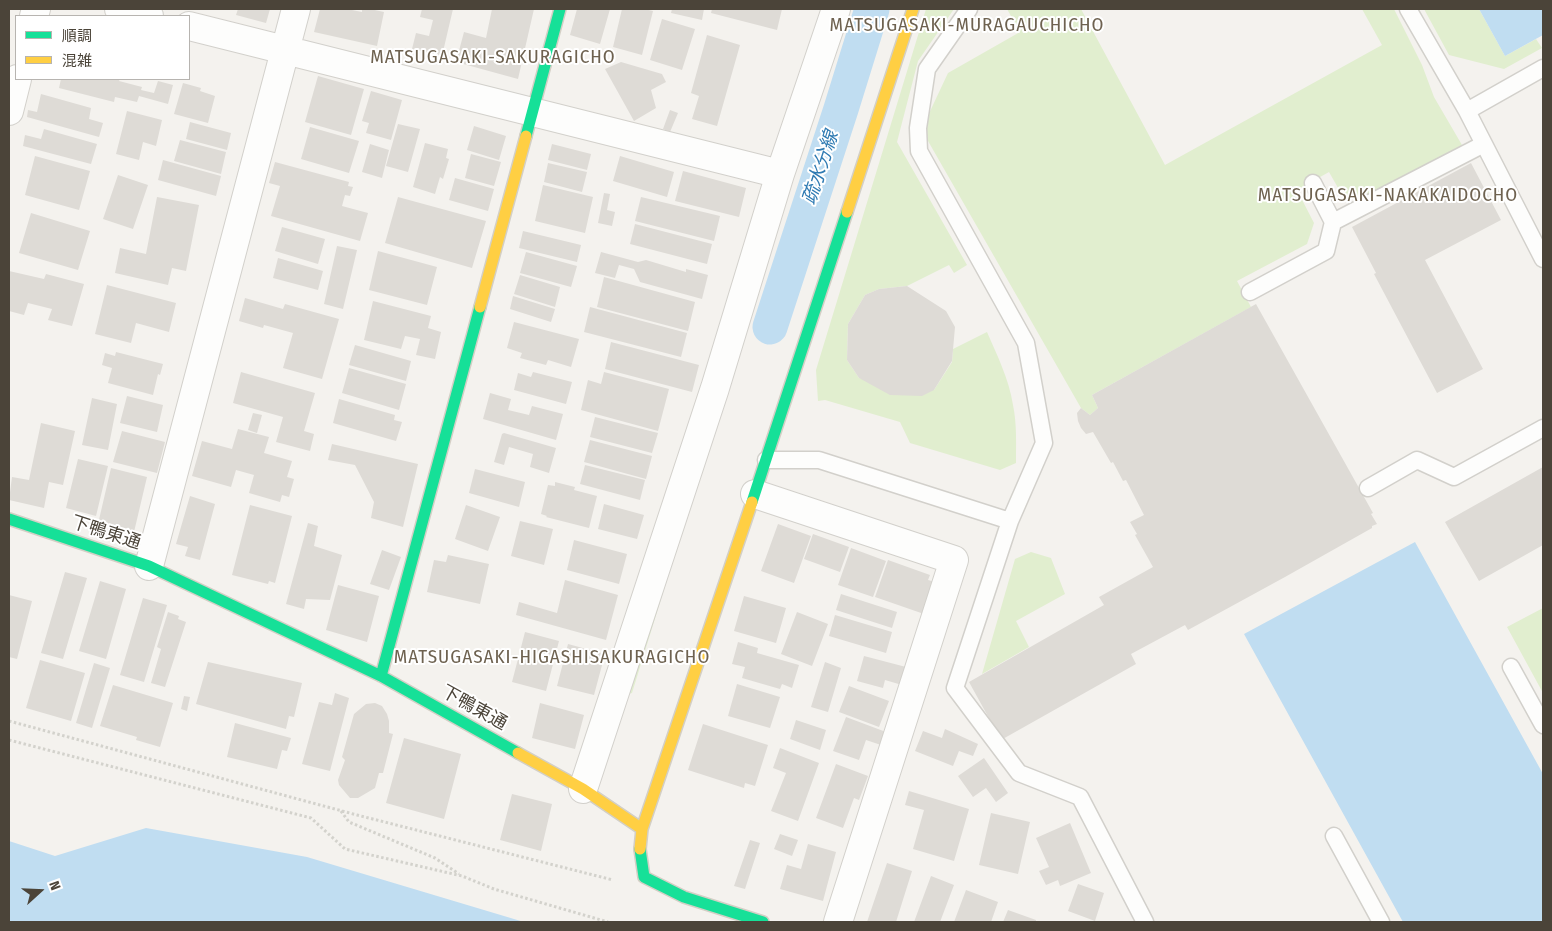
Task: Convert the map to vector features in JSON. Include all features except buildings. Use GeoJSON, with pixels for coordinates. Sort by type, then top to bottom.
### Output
{"type":"FeatureCollection","features":[{"type":"Feature","properties":{"kind":"street"},"geometry":{"type":"LineString","coordinates":[[119,9],[145,15]]}},
{"type":"Feature","properties":{"kind":"street"},"geometry":{"type":"LineString","coordinates":[[150,566],[296,9]]}},
{"type":"Feature","properties":{"kind":"street"},"geometry":{"type":"LineString","coordinates":[[381,676],[560,9]]}},
{"type":"Feature","properties":{"kind":"street"},"geometry":{"type":"LineString","coordinates":[[583,789],[715,388],[780,174],[836,9]]}},
{"type":"Feature","properties":{"kind":"street"},"geometry":{"type":"LineString","coordinates":[[762,922],[684,897],[644,877],[640,854],[642,829],[755,494],[913,9]]}},
{"type":"Feature","properties":{"kind":"street"},"geometry":{"type":"LineString","coordinates":[[190,26],[780,174]]}},
{"type":"Feature","properties":{"kind":"street"},"geometry":{"type":"LineString","coordinates":[[9,111],[17,80]]}},
{"type":"Feature","properties":{"kind":"street"},"geometry":{"type":"LineString","coordinates":[[755,494],[954,560],[838,922]]}},
{"type":"Feature","properties":{"kind":"street","name":"下鴨東通"},"geometry":{"type":"LineString","coordinates":[[9,519],[150,566],[381,676],[583,789],[642,829]]}},
{"type":"Feature","properties":{"kind":"lane"},"geometry":{"type":"LineString","coordinates":[[969,9],[927,70],[918,128],[919,151],[1026,343],[1044,443],[1010,521],[955,688],[1019,773],[1080,797],[1145,922]]}},
{"type":"Feature","properties":{"kind":"lane"},"geometry":{"type":"LineString","coordinates":[[1408,9],[1467,111],[1543,259]]}},
{"type":"Feature","properties":{"kind":"lane"},"geometry":{"type":"LineString","coordinates":[[1467,111],[1543,68]]}},
{"type":"Feature","properties":{"kind":"lane"},"geometry":{"type":"LineString","coordinates":[[1333,222],[1484,144]]}},
{"type":"Feature","properties":{"kind":"lane"},"geometry":{"type":"LineString","coordinates":[[1250,292],[1326,251],[1333,222],[1313,183]]}},
{"type":"Feature","properties":{"kind":"lane"},"geometry":{"type":"LineString","coordinates":[[1368,488],[1418,460],[1454,477],[1543,428]]}},
{"type":"Feature","properties":{"kind":"lane"},"geometry":{"type":"LineString","coordinates":[[766,460],[819,460],[1010,521]]}},
{"type":"Feature","properties":{"kind":"lane"},"geometry":{"type":"LineString","coordinates":[[1512,667],[1543,725]]}},
{"type":"Feature","properties":{"kind":"lane"},"geometry":{"type":"LineString","coordinates":[[1334,836],[1381,922]]}},
{"type":"Feature","properties":{"kind":"path"},"geometry":{"type":"LineString","coordinates":[[9,722],[619,882],[644,877]]}},
{"type":"Feature","properties":{"kind":"path"},"geometry":{"type":"LineString","coordinates":[[9,740],[311,818],[345,849],[462,876],[494,889],[608,922]]}},
{"type":"Feature","properties":{"kind":"path"},"geometry":{"type":"LineString","coordinates":[[340,810],[349,822],[435,858],[462,876]]}},
{"type":"Feature","properties":{"kind":"green space"},"geometry":{"type":"Polygon","coordinates":[[[926,9],[954,9],[918,61],[897,142],[967,265],[954,273],[949,265],[907,286],[879,289],[865,295],[848,324],[847,360],[859,378],[934,390],[952,362],[953,349],[987,332],[1009,386],[1015,419],[1016,463],[1000,470],[910,443],[900,422],[825,400],[818,401],[816,370],[926,9]]]}},
{"type":"Feature","properties":{"kind":"green space"},"geometry":{"type":"Polygon","coordinates":[[[1007,9],[1081,9],[1165,165],[1382,45],[1362,9],[1394,9],[1422,65],[1434,97],[1462,145],[1361,199],[1341,193],[1329,172],[1297,190],[1314,223],[1307,244],[1237,281],[1251,307],[1092,395],[1098,408],[1090,415],[1081,408],[928,141],[925,122],[948,73],[1020,32],[1007,9]]]}},
{"type":"Feature","properties":{"kind":"green space"},"geometry":{"type":"Polygon","coordinates":[[[1424,9],[1479,9],[1505,56],[1536,39],[1542,48],[1504,69],[1449,55],[1424,9]]]}},
{"type":"Feature","properties":{"kind":"green space"},"geometry":{"type":"Polygon","coordinates":[[[679,537],[632,693],[628,694],[679,537]]]}},
{"type":"Feature","properties":{"kind":"green space"},"geometry":{"type":"Polygon","coordinates":[[[1031,552],[1051,558],[1065,594],[1016,621],[1029,647],[982,674],[1015,559],[1031,552]]]}},
{"type":"Feature","properties":{"kind":"green space"},"geometry":{"type":"Polygon","coordinates":[[[1543,608],[1543,693],[1507,627],[1543,608]]]}},
{"type":"Feature","properties":{"kind":"water"},"geometry":{"type":"Polygon","coordinates":[[[1479,9],[1543,9],[1543,35],[1505,56],[1479,9]]]}},
{"type":"Feature","properties":{"kind":"water"},"geometry":{"type":"Polygon","coordinates":[[[1415,542],[1543,774],[1543,922],[1403,922],[1244,634],[1415,542]]]}},
{"type":"Feature","properties":{"kind":"water"},"geometry":{"type":"Polygon","coordinates":[[[146,828],[307,857],[524,922],[9,922],[9,841],[55,856],[146,828]]]}},
{"type":"Feature","properties":{"kind":"waterway","name":"疏水分線"},"geometry":{"type":"LineString","coordinates":[[770,327],[872,9]]}},
{"type":"Feature","properties":{"kind":"traffic: fast"},"geometry":{"type":"LineString","coordinates":[[526,136],[560,9]]}},
{"type":"Feature","properties":{"kind":"traffic: fast"},"geometry":{"type":"LineString","coordinates":[[752,502],[847,212]]}},
{"type":"Feature","properties":{"kind":"traffic: fast"},"geometry":{"type":"LineString","coordinates":[[381,676],[480,307]]}},
{"type":"Feature","properties":{"kind":"traffic: fast"},"geometry":{"type":"LineString","coordinates":[[9,519],[149,566],[381,676],[518,753]]}},
{"type":"Feature","properties":{"kind":"traffic: fast"},"geometry":{"type":"LineString","coordinates":[[640,849],[644,877],[684,897],[763,922]]}},
{"type":"Feature","properties":{"kind":"traffic: slow"},"geometry":{"type":"LineString","coordinates":[[847,212],[913,9]]}},
{"type":"Feature","properties":{"kind":"traffic: slow"},"geometry":{"type":"LineString","coordinates":[[480,307],[526,136]]}},
{"type":"Feature","properties":{"kind":"traffic: slow"},"geometry":{"type":"LineString","coordinates":[[642,829],[752,502]]}},
{"type":"Feature","properties":{"kind":"traffic: slow"},"geometry":{"type":"LineString","coordinates":[[518,753],[583,789],[642,829],[640,849]]}},
{"type":"Feature","properties":{"kind":"district","name":"MATSUGASAKI-MURAGAUCHICHO"},"geometry":{"type":"Point","coordinates":[967,26]}},
{"type":"Feature","properties":{"kind":"district","name":"MATSUGASAKI-SAKURAGICHO"},"geometry":{"type":"Point","coordinates":[493,58]}},
{"type":"Feature","properties":{"kind":"district","name":"MATSUGASAKI-NAKAKAIDOCHO"},"geometry":{"type":"Point","coordinates":[1388,196]}},
{"type":"Feature","properties":{"kind":"district","name":"MATSUGASAKI-HIGASHISAKURAGICHO"},"geometry":{"type":"Point","coordinates":[552,658]}}]}
